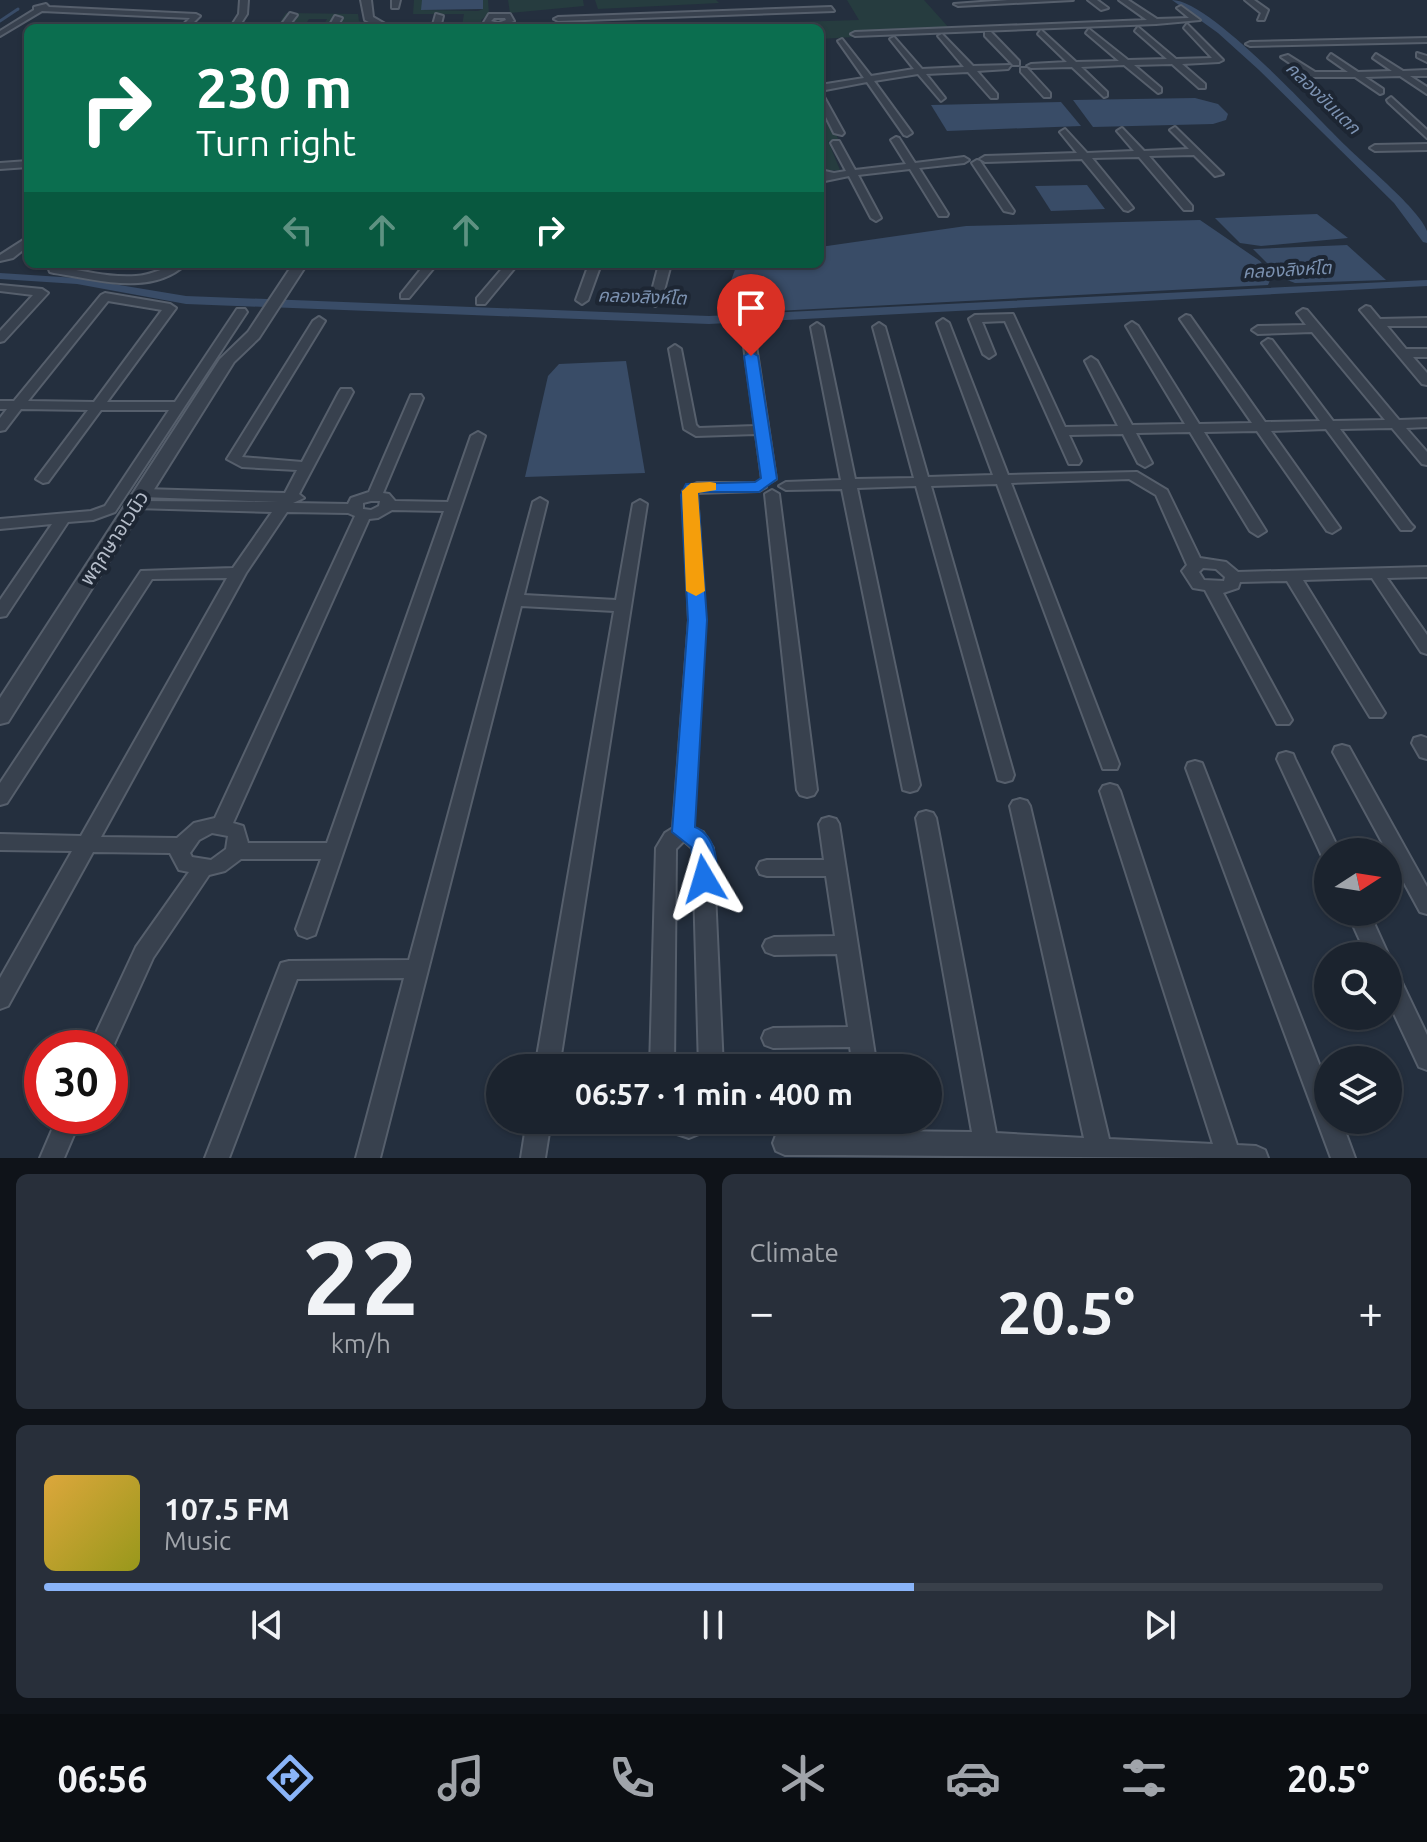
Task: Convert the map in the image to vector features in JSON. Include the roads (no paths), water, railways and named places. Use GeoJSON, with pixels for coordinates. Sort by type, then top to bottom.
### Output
{"type":"FeatureCollection","features":[{"type":"Feature","properties":{"kind":"street"},"geometry":{"type":"LineString","coordinates":[[37,9],[42,0]]}},
{"type":"Feature","properties":{"kind":"street"},"geometry":{"type":"LineString","coordinates":[[0,34],[51,0]]}},
{"type":"Feature","properties":{"kind":"street"},"geometry":{"type":"LineString","coordinates":[[237,24],[243,14],[244,0]]}},
{"type":"Feature","properties":{"kind":"street"},"geometry":{"type":"LineString","coordinates":[[366,0],[368,18],[379,24]]}},
{"type":"Feature","properties":{"kind":"street"},"geometry":{"type":"LineString","coordinates":[[748,0],[757,11]]}},
{"type":"Feature","properties":{"kind":"street"},"geometry":{"type":"LineString","coordinates":[[1052,0],[1063,10]]}},
{"type":"Feature","properties":{"kind":"street"},"geometry":{"type":"LineString","coordinates":[[963,3],[1069,0]]}},
{"type":"Feature","properties":{"kind":"street"},"geometry":{"type":"LineString","coordinates":[[1092,0],[1104,8]]}},
{"type":"Feature","properties":{"kind":"street"},"geometry":{"type":"LineString","coordinates":[[1123,0],[1156,22]]}},
{"type":"Feature","properties":{"kind":"street"},"geometry":{"type":"LineString","coordinates":[[1249,0],[1265,12],[1261,18]]}},
{"type":"Feature","properties":{"kind":"street"},"geometry":{"type":"LineString","coordinates":[[1010,1],[1022,12]]}},
{"type":"Feature","properties":{"kind":"street"},"geometry":{"type":"LineString","coordinates":[[730,3],[736,12]]}},
{"type":"Feature","properties":{"kind":"street"},"geometry":{"type":"LineString","coordinates":[[963,3],[975,13]]}},
{"type":"Feature","properties":{"kind":"street"},"geometry":{"type":"LineString","coordinates":[[558,20],[603,14],[690,10],[736,12],[829,5],[838,19]]}},
{"type":"Feature","properties":{"kind":"street"},"geometry":{"type":"LineString","coordinates":[[786,6],[793,21]]}},
{"type":"Feature","properties":{"kind":"street"},"geometry":{"type":"LineString","coordinates":[[855,34],[1196,20],[1181,8]]}},
{"type":"Feature","properties":{"kind":"street"},"geometry":{"type":"LineString","coordinates":[[37,9],[195,15],[187,24]]}},
{"type":"Feature","properties":{"kind":"street"},"geometry":{"type":"LineString","coordinates":[[690,10],[699,24]]}},
{"type":"Feature","properties":{"kind":"street"},"geometry":{"type":"LineString","coordinates":[[489,24],[486,19],[498,12],[509,18],[505,24]]}},
{"type":"Feature","properties":{"kind":"street"},"geometry":{"type":"LineString","coordinates":[[647,12],[653,24]]}},
{"type":"Feature","properties":{"kind":"street"},"geometry":{"type":"LineString","coordinates":[[1093,12],[1108,23]]}},
{"type":"Feature","properties":{"kind":"street"},"geometry":{"type":"LineString","coordinates":[[1051,13],[1064,25]]}},
{"type":"Feature","properties":{"kind":"street"},"geometry":{"type":"LineString","coordinates":[[603,14],[607,24]]}},
{"type":"Feature","properties":{"kind":"street"},"geometry":{"type":"LineString","coordinates":[[286,24],[293,15]]}},
{"type":"Feature","properties":{"kind":"street"},"geometry":{"type":"LineString","coordinates":[[437,24],[439,16]]}},
{"type":"Feature","properties":{"kind":"street"},"geometry":{"type":"LineString","coordinates":[[1007,16],[1019,27]]}},
{"type":"Feature","properties":{"kind":"street"},"geometry":{"type":"LineString","coordinates":[[963,17],[974,29]]}},
{"type":"Feature","properties":{"kind":"street"},"geometry":{"type":"LineString","coordinates":[[334,24],[338,18]]}},
{"type":"Feature","properties":{"kind":"street"},"geometry":{"type":"LineString","coordinates":[[0,26],[12,26]]}},
{"type":"Feature","properties":{"kind":"street"},"geometry":{"type":"LineString","coordinates":[[824,87],[920,71],[1220,58],[1187,26]]}},
{"type":"Feature","properties":{"kind":"street"},"geometry":{"type":"LineString","coordinates":[[1138,29],[1202,86]]}},
{"type":"Feature","properties":{"kind":"street"},"geometry":{"type":"LineString","coordinates":[[1089,31],[1158,90]]}},
{"type":"Feature","properties":{"kind":"street"},"geometry":{"type":"LineString","coordinates":[[1041,32],[1104,94]]}},
{"type":"Feature","properties":{"kind":"street"},"geometry":{"type":"LineString","coordinates":[[988,34],[1012,65]]}},
{"type":"Feature","properties":{"kind":"street"},"geometry":{"type":"LineString","coordinates":[[942,36],[994,96]]}},
{"type":"Feature","properties":{"kind":"street"},"geometry":{"type":"LineString","coordinates":[[894,39],[941,98]]}},
{"type":"Feature","properties":{"kind":"street"},"geometry":{"type":"LineString","coordinates":[[1250,44],[1427,40]]}},
{"type":"Feature","properties":{"kind":"street"},"geometry":{"type":"LineString","coordinates":[[842,41],[907,133]]}},
{"type":"Feature","properties":{"kind":"street"},"geometry":{"type":"LineString","coordinates":[[1331,56],[1380,91]]}},
{"type":"Feature","properties":{"kind":"street"},"geometry":{"type":"LineString","coordinates":[[1376,56],[1427,91]]}},
{"type":"Feature","properties":{"kind":"street"},"geometry":{"type":"LineString","coordinates":[[1285,57],[1308,74],[1427,73]]}},
{"type":"Feature","properties":{"kind":"street"},"geometry":{"type":"LineString","coordinates":[[1028,68],[1047,95]]}},
{"type":"Feature","properties":{"kind":"street"},"geometry":{"type":"LineString","coordinates":[[1391,100],[1427,135]]}},
{"type":"Feature","properties":{"kind":"street"},"geometry":{"type":"LineString","coordinates":[[824,106],[852,173],[876,218]]}},
{"type":"Feature","properties":{"kind":"street"},"geometry":{"type":"LineString","coordinates":[[1413,121],[1427,121]]}},
{"type":"Feature","properties":{"kind":"street"},"geometry":{"type":"LineString","coordinates":[[1175,130],[1218,174]]}},
{"type":"Feature","properties":{"kind":"street"},"geometry":{"type":"LineString","coordinates":[[1122,131],[1188,208]]}},
{"type":"Feature","properties":{"kind":"street"},"geometry":{"type":"LineString","coordinates":[[1065,132],[1128,208]]}},
{"type":"Feature","properties":{"kind":"street"},"geometry":{"type":"LineString","coordinates":[[896,140],[943,214]]}},
{"type":"Feature","properties":{"kind":"street"},"geometry":{"type":"LineString","coordinates":[[1375,148],[1427,147]]}},
{"type":"Feature","properties":{"kind":"street"},"geometry":{"type":"LineString","coordinates":[[824,178],[971,157],[1197,152]]}},
{"type":"Feature","properties":{"kind":"street"},"geometry":{"type":"LineString","coordinates":[[971,157],[1009,211]]}},
{"type":"Feature","properties":{"kind":"street"},"geometry":{"type":"LineString","coordinates":[[0,166],[24,164]]}},
{"type":"Feature","properties":{"kind":"street"},"geometry":{"type":"LineString","coordinates":[[824,174],[836,175]]}},
{"type":"Feature","properties":{"kind":"street"},"geometry":{"type":"LineString","coordinates":[[0,258],[9,256],[24,243]]}},
{"type":"Feature","properties":{"kind":"street"},"geometry":{"type":"LineString","coordinates":[[54,268],[155,280],[168,276],[176,268]]}},
{"type":"Feature","properties":{"kind":"street"},"geometry":{"type":"LineString","coordinates":[[106,275],[114,268]]}},
{"type":"Feature","properties":{"kind":"street"},"geometry":{"type":"LineString","coordinates":[[405,296],[428,268]]}},
{"type":"Feature","properties":{"kind":"street"},"geometry":{"type":"LineString","coordinates":[[481,301],[509,268]]}},
{"type":"Feature","properties":{"kind":"street"},"geometry":{"type":"LineString","coordinates":[[582,300],[594,268]]}},
{"type":"Feature","properties":{"kind":"street"},"geometry":{"type":"LineString","coordinates":[[655,302],[664,268]]}},
{"type":"Feature","properties":{"kind":"street","name":"พฤกษาอเวนิว"},"geometry":{"type":"LineString","coordinates":[[0,716],[228,359],[290,270]]}},
{"type":"Feature","properties":{"kind":"street"},"geometry":{"type":"LineString","coordinates":[[0,288],[42,293],[0,338]]}},
{"type":"Feature","properties":{"kind":"street"},"geometry":{"type":"LineString","coordinates":[[0,427],[105,297],[170,308],[43,479]]}},
{"type":"Feature","properties":{"kind":"street"},"geometry":{"type":"LineString","coordinates":[[1366,310],[1427,381]]}},
{"type":"Feature","properties":{"kind":"street"},"geometry":{"type":"LineString","coordinates":[[0,524],[63,518],[110,509],[241,312]]}},
{"type":"Feature","properties":{"kind":"street"},"geometry":{"type":"LineString","coordinates":[[1303,313],[1427,461]]}},
{"type":"Feature","properties":{"kind":"street"},"geometry":{"type":"LineString","coordinates":[[989,354],[975,319],[1009,317],[1074,461]]}},
{"type":"Feature","properties":{"kind":"street"},"geometry":{"type":"LineString","coordinates":[[1186,319],[1332,528]]}},
{"type":"Feature","properties":{"kind":"street"},"geometry":{"type":"LineString","coordinates":[[306,466],[242,463],[234,459],[319,321]]}},
{"type":"Feature","properties":{"kind":"street"},"geometry":{"type":"LineString","coordinates":[[1376,323],[1427,322]]}},
{"type":"Feature","properties":{"kind":"street"},"geometry":{"type":"LineString","coordinates":[[943,323],[1110,764]]}},
{"type":"Feature","properties":{"kind":"street"},"geometry":{"type":"LineString","coordinates":[[1132,326],[1258,531]]}},
{"type":"Feature","properties":{"kind":"street"},"geometry":{"type":"LineString","coordinates":[[817,327],[910,785]]}},
{"type":"Feature","properties":{"kind":"street"},"geometry":{"type":"LineString","coordinates":[[879,327],[1005,775]]}},
{"type":"Feature","properties":{"kind":"street"},"geometry":{"type":"LineString","coordinates":[[1258,330],[1316,328]]}},
{"type":"Feature","properties":{"kind":"street"},"geometry":{"type":"LineString","coordinates":[[748,332],[772,486],[807,790]]}},
{"type":"Feature","properties":{"kind":"street"},"geometry":{"type":"LineString","coordinates":[[1268,343],[1406,527]]}},
{"type":"Feature","properties":{"kind":"street"},"geometry":{"type":"LineString","coordinates":[[675,349],[689,426],[696,432],[761,430]]}},
{"type":"Feature","properties":{"kind":"street"},"geometry":{"type":"LineString","coordinates":[[1402,353],[1427,353]]}},
{"type":"Feature","properties":{"kind":"street"},"geometry":{"type":"LineString","coordinates":[[1091,361],[1145,463]]}},
{"type":"Feature","properties":{"kind":"street"},"geometry":{"type":"LineString","coordinates":[[0,999],[238,573],[286,503],[346,392]]}},
{"type":"Feature","properties":{"kind":"street"},"geometry":{"type":"LineString","coordinates":[[382,500],[416,398]]}},
{"type":"Feature","properties":{"kind":"street"},"geometry":{"type":"LineString","coordinates":[[0,405],[179,406]]}},
{"type":"Feature","properties":{"kind":"street"},"geometry":{"type":"LineString","coordinates":[[1060,431],[1427,423]]}},
{"type":"Feature","properties":{"kind":"street"},"geometry":{"type":"LineString","coordinates":[[307,929],[478,436]]}},
{"type":"Feature","properties":{"kind":"street"},"geometry":{"type":"LineString","coordinates":[[683,832],[697,620],[690,491],[697,487],[847,486],[1118,475],[1144,479],[1162,493],[1195,565],[1191,575],[1199,584],[1212,588],[1228,587],[1233,577]]}},
{"type":"Feature","properties":{"kind":"street"},"geometry":{"type":"LineString","coordinates":[[139,498],[357,508],[382,500],[454,507]]}},
{"type":"Feature","properties":{"kind":"street"},"geometry":{"type":"LineString","coordinates":[[368,1158],[540,502]]}},
{"type":"Feature","properties":{"kind":"street"},"geometry":{"type":"LineString","coordinates":[[549,1054],[640,504]]}},
{"type":"Feature","properties":{"kind":"street"},"geometry":{"type":"LineString","coordinates":[[222,825],[357,508]]}},
{"type":"Feature","properties":{"kind":"street"},"geometry":{"type":"LineString","coordinates":[[0,612],[63,518]]}},
{"type":"Feature","properties":{"kind":"street"},"geometry":{"type":"LineString","coordinates":[[1195,565],[1220,565],[1233,577],[1427,572]]}},
{"type":"Feature","properties":{"kind":"street"},"geometry":{"type":"LineString","coordinates":[[0,798],[147,574],[238,573]]}},
{"type":"Feature","properties":{"kind":"street"},"geometry":{"type":"LineString","coordinates":[[1376,573],[1427,648]]}},
{"type":"Feature","properties":{"kind":"street"},"geometry":{"type":"LineString","coordinates":[[1291,574],[1376,713]]}},
{"type":"Feature","properties":{"kind":"street"},"geometry":{"type":"LineString","coordinates":[[1212,588],[1283,720]]}},
{"type":"Feature","properties":{"kind":"street"},"geometry":{"type":"LineString","coordinates":[[514,600],[623,606]]}},
{"type":"Feature","properties":{"kind":"street"},"geometry":{"type":"LineString","coordinates":[[1342,752],[1427,906]]}},
{"type":"Feature","properties":{"kind":"street"},"geometry":{"type":"LineString","coordinates":[[1286,759],[1323,838]]}},
{"type":"Feature","properties":{"kind":"street"},"geometry":{"type":"LineString","coordinates":[[1195,768],[1314,1082]]}},
{"type":"Feature","properties":{"kind":"street"},"geometry":{"type":"LineString","coordinates":[[1110,791],[1229,1157]]}},
{"type":"Feature","properties":{"kind":"street"},"geometry":{"type":"LineString","coordinates":[[1020,806],[1100,1154]]}},
{"type":"Feature","properties":{"kind":"street"},"geometry":{"type":"LineString","coordinates":[[926,818],[972,1148]]}},
{"type":"Feature","properties":{"kind":"street"},"geometry":{"type":"LineString","coordinates":[[829,824],[863,1054]]}},
{"type":"Feature","properties":{"kind":"street"},"geometry":{"type":"LineString","coordinates":[[222,825],[236,831],[239,844],[237,851],[222,864],[202,869],[186,864],[180,853],[182,846],[203,828],[222,825]]}},
{"type":"Feature","properties":{"kind":"street"},"geometry":{"type":"LineString","coordinates":[[662,1054],[666,848],[672,838],[683,832],[696,837],[703,848],[710,1054]]}},
{"type":"Feature","properties":{"kind":"street"},"geometry":{"type":"LineString","coordinates":[[0,842],[182,846]]}},
{"type":"Feature","properties":{"kind":"street"},"geometry":{"type":"LineString","coordinates":[[237,851],[334,851]]}},
{"type":"Feature","properties":{"kind":"street"},"geometry":{"type":"LineString","coordinates":[[767,868],[835,868]]}},
{"type":"Feature","properties":{"kind":"street"},"geometry":{"type":"LineString","coordinates":[[109,1030],[144,953],[202,869]]}},
{"type":"Feature","properties":{"kind":"street"},"geometry":{"type":"LineString","coordinates":[[774,946],[847,945]]}},
{"type":"Feature","properties":{"kind":"street"},"geometry":{"type":"LineString","coordinates":[[217,1158],[289,970],[419,969]]}},
{"type":"Feature","properties":{"kind":"street"},"geometry":{"type":"LineString","coordinates":[[1402,1007],[1427,1060]]}},
{"type":"Feature","properties":{"kind":"street"},"geometry":{"type":"LineString","coordinates":[[773,1038],[860,1037]]}},
{"type":"Feature","properties":{"kind":"street"},"geometry":{"type":"LineString","coordinates":[[52,1158],[62,1134]]}},
{"type":"Feature","properties":{"kind":"street"},"geometry":{"type":"LineString","coordinates":[[533,1158],[537,1134]]}},
{"type":"Feature","properties":{"kind":"street"},"geometry":{"type":"LineString","coordinates":[[785,1143],[858,1134]]}},
{"type":"Feature","properties":{"kind":"street"},"geometry":{"type":"LineString","coordinates":[[886,1134],[972,1148],[1256,1158]]}},
{"type":"Feature","properties":{"kind":"street"},"geometry":{"type":"LineString","coordinates":[[1334,1134],[1343,1158]]}},
{"type":"Feature","properties":{"kind":"water"},"geometry":{"type":"Polygon","coordinates":[[[422,0],[483,0],[483,9],[421,10],[422,0]]]}},
{"type":"Feature","properties":{"kind":"water"},"geometry":{"type":"Polygon","coordinates":[[[1195,98],[1218,104],[1228,114],[1226,120],[1213,124],[1093,127],[1073,100],[1195,98]]]}},
{"type":"Feature","properties":{"kind":"water"},"geometry":{"type":"Polygon","coordinates":[[[1061,102],[1081,126],[947,131],[931,105],[1061,102]]]}},
{"type":"Feature","properties":{"kind":"water"},"geometry":{"type":"Polygon","coordinates":[[[1087,185],[1105,209],[1051,211],[1035,186],[1087,185]]]}},
{"type":"Feature","properties":{"kind":"water"},"geometry":{"type":"Polygon","coordinates":[[[1317,214],[1348,238],[1261,246],[1240,243],[1215,218],[1317,214]]]}},
{"type":"Feature","properties":{"kind":"water"},"geometry":{"type":"Polygon","coordinates":[[[1200,220],[1260,261],[1272,276],[1268,285],[719,314],[736,268],[824,268],[824,246],[966,226],[1200,220]]]}},
{"type":"Feature","properties":{"kind":"water"},"geometry":{"type":"Polygon","coordinates":[[[1347,245],[1386,280],[1295,283],[1282,278],[1253,249],[1347,245]]]}},
{"type":"Feature","properties":{"kind":"water"},"geometry":{"type":"Polygon","coordinates":[[[626,361],[645,473],[525,477],[548,376],[559,364],[626,361]]]}},
{"type":"Feature","properties":{"kind":"waterway","name":"คลองขันแตก"},"geometry":{"type":"LineString","coordinates":[[1176,0],[1221,31],[1262,68],[1398,201],[1427,240]]}},
{"type":"Feature","properties":{"kind":"waterway"},"geometry":{"type":"LineString","coordinates":[[0,21],[18,9]]}},
{"type":"Feature","properties":{"kind":"waterway","name":"คลองสิงห์โต"},"geometry":{"type":"LineString","coordinates":[[0,276],[77,281],[186,300],[709,320],[1427,283]]}}]}
